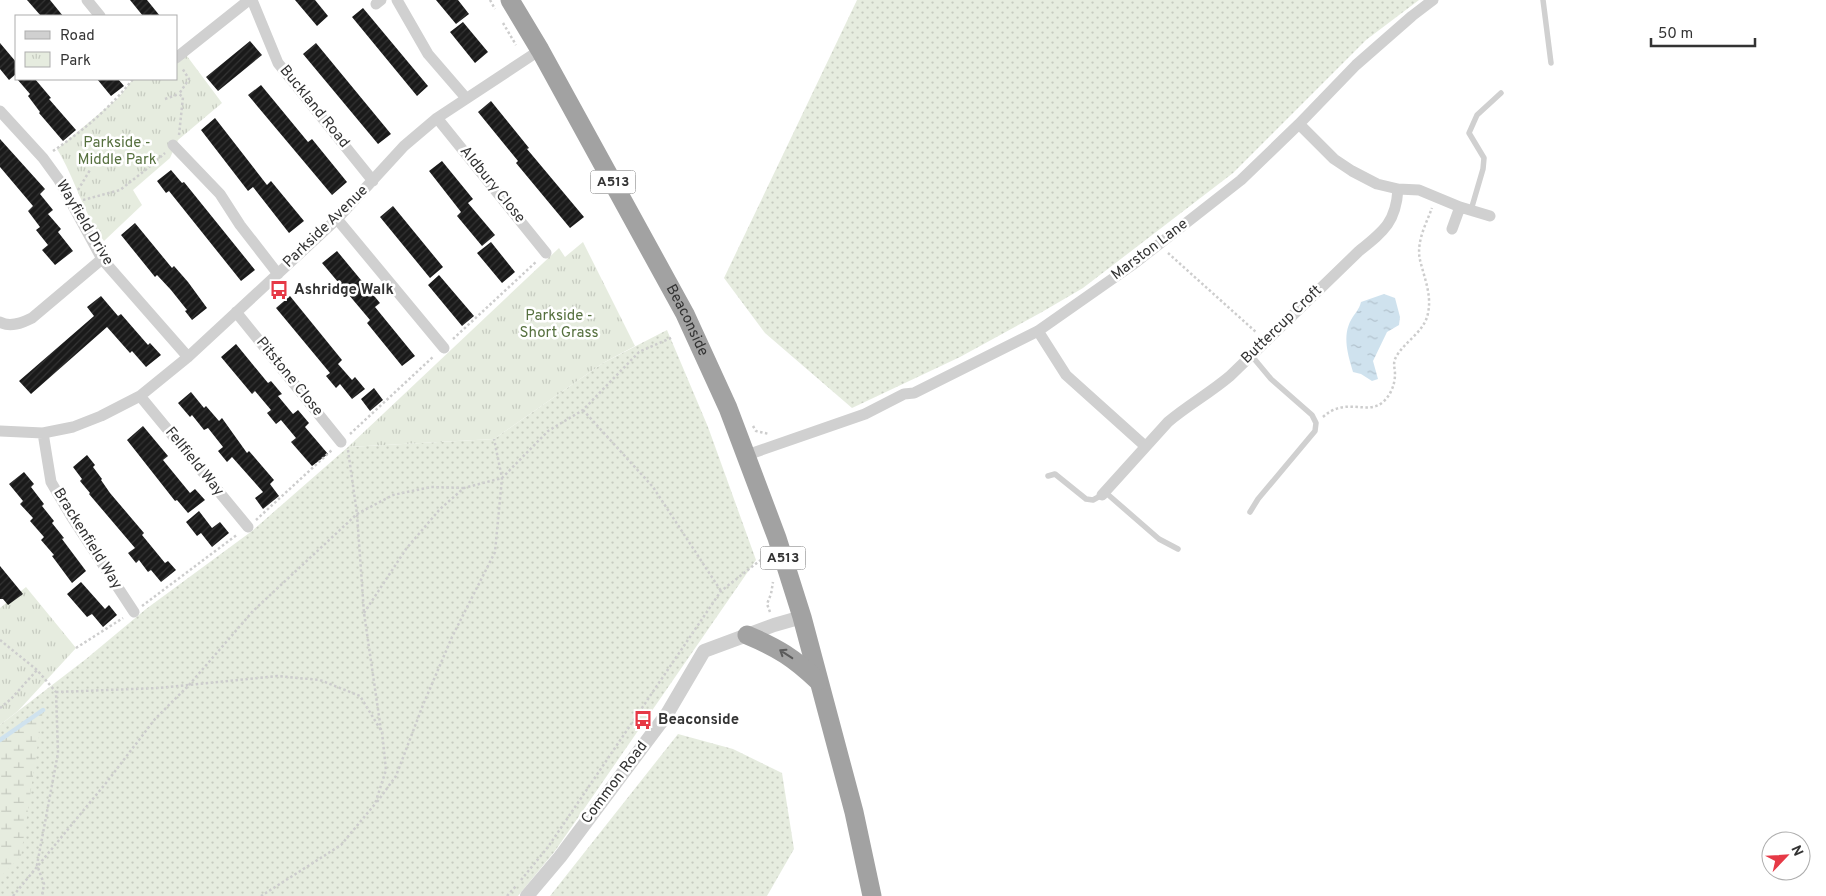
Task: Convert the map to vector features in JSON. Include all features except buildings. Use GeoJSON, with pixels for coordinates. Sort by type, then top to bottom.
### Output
{"type":"FeatureCollection","features":[{"type":"Feature","properties":{"kind":"highway","name":"Beaconside"},"geometry":{"type":"LineString","coordinates":[[510,0],[540,50],[685,314],[728,408],[777,538],[802,617],[854,812],[872,896]]}},
{"type":"Feature","properties":{"kind":"highway"},"geometry":{"type":"LineString","coordinates":[[747,635],[782,651],[798,662],[819,682]]}},
{"type":"Feature","properties":{"kind":"street"},"geometry":{"type":"LineString","coordinates":[[87,0],[99,15]]}},
{"type":"Feature","properties":{"kind":"street"},"geometry":{"type":"LineString","coordinates":[[178,56],[250,0]]}},
{"type":"Feature","properties":{"kind":"street","name":"Buckland Road"},"geometry":{"type":"LineString","coordinates":[[250,0],[278,63],[373,181]]}},
{"type":"Feature","properties":{"kind":"street"},"geometry":{"type":"LineString","coordinates":[[397,0],[428,54],[466,98]]}},
{"type":"Feature","properties":{"kind":"street","name":"Marston Lane"},"geometry":{"type":"LineString","coordinates":[[747,456],[865,414],[904,394],[914,393],[1038,331],[1135,263],[1241,180],[1356,65],[1433,0]]}},
{"type":"Feature","properties":{"kind":"street","name":"Parkside Avenue"},"geometry":{"type":"LineString","coordinates":[[0,431],[43,433],[73,427],[101,416],[140,396],[188,356],[337,219],[404,146],[466,98],[540,50]]}},
{"type":"Feature","properties":{"kind":"street","name":"Wayfield Drive"},"geometry":{"type":"LineString","coordinates":[[0,111],[43,158],[60,180],[102,259],[188,356]]}},
{"type":"Feature","properties":{"kind":"street","name":"Aldbury Close"},"geometry":{"type":"LineString","coordinates":[[438,118],[546,253]]}},
{"type":"Feature","properties":{"kind":"street"},"geometry":{"type":"LineString","coordinates":[[1299,124],[1334,158],[1352,171],[1377,184],[1398,189],[1419,190],[1490,216]]}},
{"type":"Feature","properties":{"kind":"street"},"geometry":{"type":"LineString","coordinates":[[173,144],[220,194],[240,225],[278,274]]}},
{"type":"Feature","properties":{"kind":"street","name":"Buttercup Croft"},"geometry":{"type":"LineString","coordinates":[[1103,493],[1144,446],[1180,411],[1215,388],[1378,235],[1389,222],[1397,207],[1398,189]]}},
{"type":"Feature","properties":{"kind":"street"},"geometry":{"type":"LineString","coordinates":[[1452,229],[1466,208]]}},
{"type":"Feature","properties":{"kind":"street"},"geometry":{"type":"LineString","coordinates":[[337,219],[444,348]]}},
{"type":"Feature","properties":{"kind":"street"},"geometry":{"type":"LineString","coordinates":[[0,322],[4,324],[19,324],[32,318],[102,259]]}},
{"type":"Feature","properties":{"kind":"street","name":"Pitstone Close"},"geometry":{"type":"LineString","coordinates":[[236,312],[344,445]]}},
{"type":"Feature","properties":{"kind":"street"},"geometry":{"type":"LineString","coordinates":[[1038,331],[1066,375],[1144,446]]}},
{"type":"Feature","properties":{"kind":"street","name":"Fellfield Way"},"geometry":{"type":"LineString","coordinates":[[140,396],[248,527]]}},
{"type":"Feature","properties":{"kind":"street","name":"Brackenfield Way"},"geometry":{"type":"LineString","coordinates":[[43,433],[51,482],[134,612]]}},
{"type":"Feature","properties":{"kind":"street","name":"Common Road"},"geometry":{"type":"LineString","coordinates":[[527,896],[560,857],[667,714],[704,651],[802,617]]}},
{"type":"Feature","properties":{"kind":"lane"},"geometry":{"type":"LineString","coordinates":[[1543,0],[1551,63]]}},
{"type":"Feature","properties":{"kind":"lane"},"geometry":{"type":"LineString","coordinates":[[1466,208],[1483,170],[1484,158],[1470,133],[1477,114],[1501,93]]}},
{"type":"Feature","properties":{"kind":"lane"},"geometry":{"type":"LineString","coordinates":[[1250,512],[1258,499],[1314,431],[1316,423],[1312,415],[1271,379],[1251,355]]}},
{"type":"Feature","properties":{"kind":"lane"},"geometry":{"type":"LineString","coordinates":[[1048,476],[1055,474],[1086,499],[1093,500],[1103,493],[1159,539],[1178,549]]}},
{"type":"Feature","properties":{"kind":"path"},"geometry":{"type":"LineString","coordinates":[[165,99],[179,94],[189,79],[178,61]]}},
{"type":"Feature","properties":{"kind":"path"},"geometry":{"type":"LineString","coordinates":[[43,158],[94,119],[118,98],[132,80]]}},
{"type":"Feature","properties":{"kind":"path"},"geometry":{"type":"LineString","coordinates":[[92,198],[120,190],[148,168],[178,140],[183,97],[179,94]]}},
{"type":"Feature","properties":{"kind":"path"},"geometry":{"type":"LineString","coordinates":[[1316,423],[1325,415],[1342,406],[1373,408],[1384,401],[1393,389],[1395,376],[1394,362],[1400,351],[1425,322],[1428,312],[1425,275],[1420,258],[1420,241],[1436,197]]}},
{"type":"Feature","properties":{"kind":"path"},"geometry":{"type":"LineString","coordinates":[[1167,252],[1265,342]]}},
{"type":"Feature","properties":{"kind":"path"},"geometry":{"type":"LineString","coordinates":[[76,648],[134,612],[248,527],[344,445],[546,253]]}},
{"type":"Feature","properties":{"kind":"path"},"geometry":{"type":"LineString","coordinates":[[13,896],[106,783],[155,719],[189,685],[253,611],[356,514],[393,495],[431,488],[464,488],[502,478],[548,431],[583,410],[639,352],[673,337]]}},
{"type":"Feature","properties":{"kind":"path"},"geometry":{"type":"LineString","coordinates":[[583,410],[653,487],[721,591]]}},
{"type":"Feature","properties":{"kind":"path"},"geometry":{"type":"LineString","coordinates":[[750,421],[756,431],[768,434],[776,432]]}},
{"type":"Feature","properties":{"kind":"path"},"geometry":{"type":"LineString","coordinates":[[261,896],[341,845],[376,804],[396,776],[423,705],[452,638],[494,552],[502,478],[494,439]]}},
{"type":"Feature","properties":{"kind":"path"},"geometry":{"type":"LineString","coordinates":[[344,445],[356,514],[364,613],[386,770],[376,804]]}},
{"type":"Feature","properties":{"kind":"path"},"geometry":{"type":"LineString","coordinates":[[364,613],[406,549],[440,509],[464,488]]}},
{"type":"Feature","properties":{"kind":"path"},"geometry":{"type":"LineString","coordinates":[[507,896],[548,848],[721,591],[768,554]]}},
{"type":"Feature","properties":{"kind":"path"},"geometry":{"type":"LineString","coordinates":[[767,604],[771,594]]}},
{"type":"Feature","properties":{"kind":"path"},"geometry":{"type":"LineString","coordinates":[[0,640],[38,670],[56,692],[58,753],[37,865],[44,884],[42,896]]}},
{"type":"Feature","properties":{"kind":"path"},"geometry":{"type":"LineString","coordinates":[[0,708],[38,670]]}},
{"type":"Feature","properties":{"kind":"path"},"geometry":{"type":"LineString","coordinates":[[56,692],[159,688],[277,676],[320,680],[360,696],[382,732]]}},
{"type":"Feature","properties":{"kind":"green space"},"geometry":{"type":"Polygon","coordinates":[[[857,0],[1419,0],[1366,40],[1233,173],[1083,288],[960,357],[852,408],[765,333],[724,278],[857,0]]]}},
{"type":"Feature","properties":{"kind":"green space","name":"Parkside - Middle Park"},"geometry":{"type":"Polygon","coordinates":[[[184,52],[222,103],[178,140],[170,158],[133,190],[142,205],[104,241],[90,219],[57,149],[118,98],[132,80],[178,80],[178,56],[184,52]]]}},
{"type":"Feature","properties":{"kind":"green space","name":"Parkside - Short Grass"},"geometry":{"type":"Polygon","coordinates":[[[583,242],[635,346],[603,363],[494,439],[348,447],[559,248],[565,257],[583,242]]]}},
{"type":"Feature","properties":{"kind":"green space"},"geometry":{"type":"Polygon","coordinates":[[[667,330],[708,427],[756,560],[555,851],[518,896],[0,896],[0,725],[86,659],[146,609],[252,531],[348,447],[494,439],[603,363],[667,330]]]}},
{"type":"Feature","properties":{"kind":"green space"},"geometry":{"type":"Polygon","coordinates":[[[26,587],[76,648],[18,711],[0,725],[0,608],[26,587]]]}},
{"type":"Feature","properties":{"kind":"green space"},"geometry":{"type":"Polygon","coordinates":[[[43,710],[21,856],[0,877],[0,740],[43,710]]]}},
{"type":"Feature","properties":{"kind":"green space"},"geometry":{"type":"Polygon","coordinates":[[[678,734],[733,749],[782,773],[794,849],[767,896],[550,896],[678,734]]]}},
{"type":"Feature","properties":{"kind":"water"},"geometry":{"type":"Polygon","coordinates":[[[1384,294],[1395,298],[1400,317],[1399,325],[1387,332],[1373,361],[1378,379],[1372,381],[1361,374],[1353,372],[1346,339],[1348,326],[1361,302],[1384,294]]]}},
{"type":"Feature","properties":{"kind":"waterway"},"geometry":{"type":"LineString","coordinates":[[0,740],[43,710]]}},
{"type":"Feature","properties":{"kind":"place","name":"Ashridge Walk"},"geometry":{"type":"Point","coordinates":[279,290]}},
{"type":"Feature","properties":{"kind":"place","name":"Beaconside"},"geometry":{"type":"Point","coordinates":[643,720]}}]}
